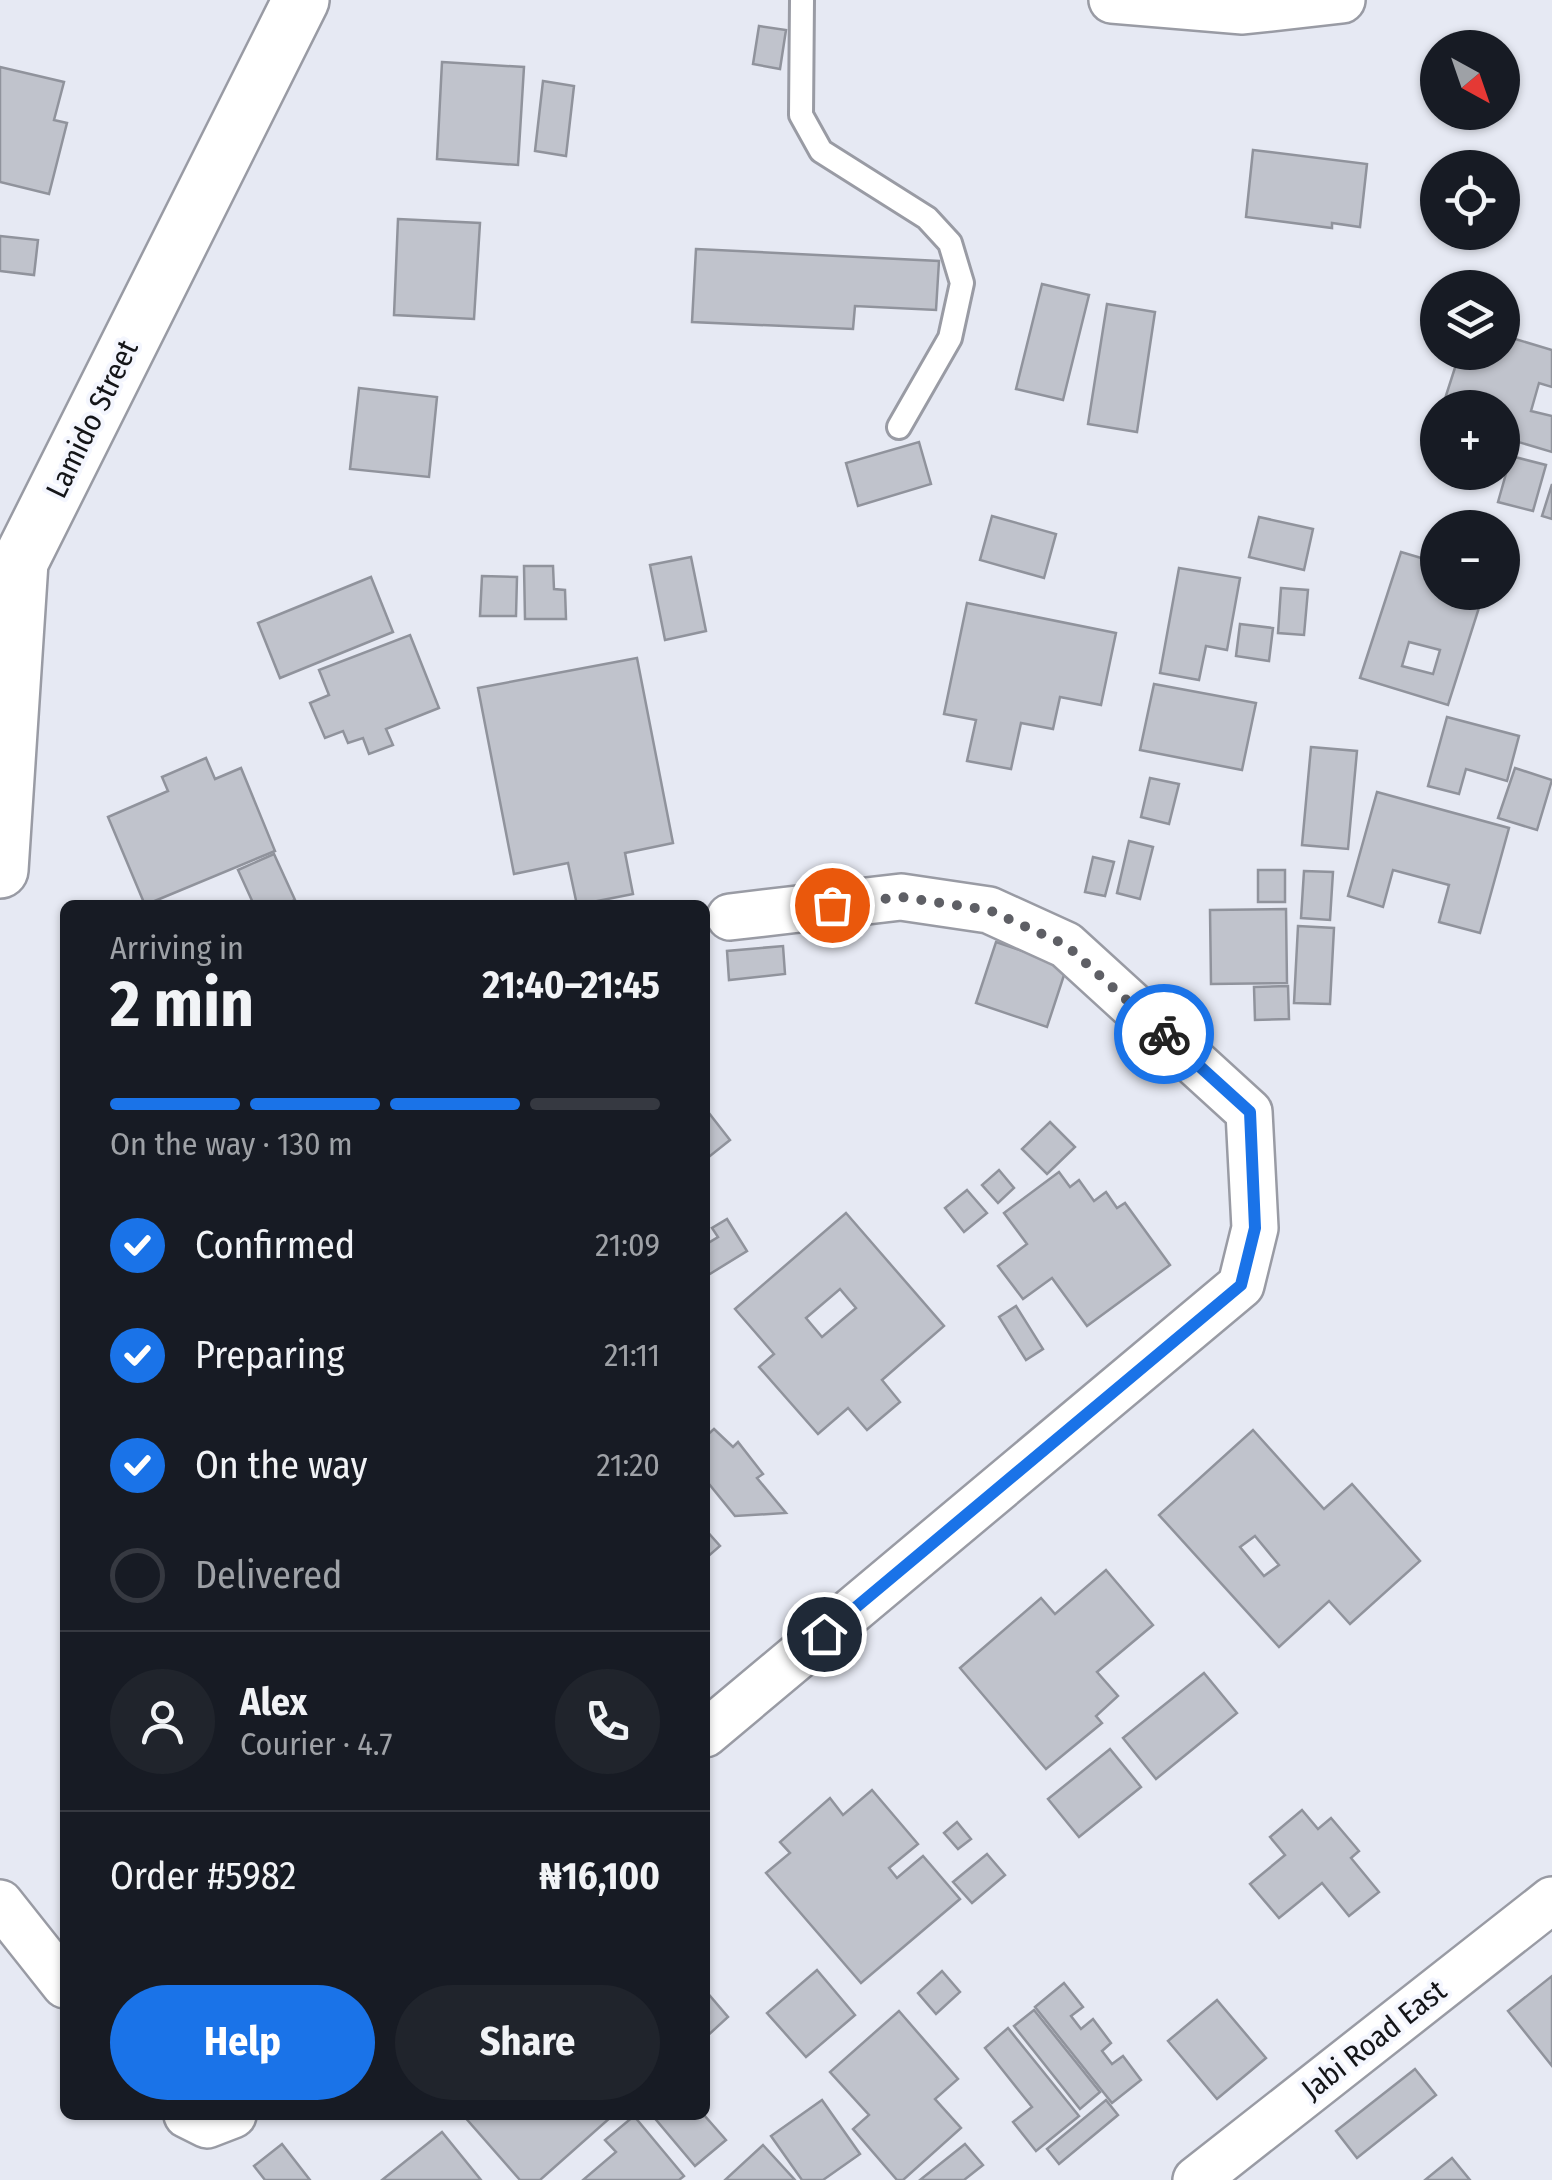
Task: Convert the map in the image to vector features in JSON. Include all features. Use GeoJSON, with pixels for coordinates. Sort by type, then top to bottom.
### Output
{"type":"FeatureCollection","features":[{"type":"Feature","properties":{"kind":"street","name":"Lamido Street"},"geometry":{"type":"LineString","coordinates":[[0,870],[20,562],[300,0]]}},
{"type":"Feature","properties":{"kind":"street"},"geometry":{"type":"LineString","coordinates":[[1112,0],[1243,10],[1342,0]]}},
{"type":"Feature","properties":{"kind":"street"},"geometry":{"type":"LineString","coordinates":[[710,1730],[1241,1285],[1255,1228],[1250,1112],[1066,945],[989,910],[901,897],[730,916]]}},
{"type":"Feature","properties":{"kind":"street","name":"Jabi Road East"},"geometry":{"type":"LineString","coordinates":[[1198,2179],[1552,1900]]}},
{"type":"Feature","properties":{"kind":"street"},"geometry":{"type":"LineString","coordinates":[[0,1903],[60,1979]]}},
{"type":"Feature","properties":{"kind":"street"},"geometry":{"type":"LineString","coordinates":[[196,2120],[207,2126],[222,2120]]}},
{"type":"Feature","properties":{"kind":"lane"},"geometry":{"type":"LineString","coordinates":[[802,0],[801,114],[821,151],[928,218],[950,243],[962,283],[950,338],[900,427]]}},
{"type":"Feature","properties":{"kind":"building"},"geometry":{"type":"Polygon","coordinates":[[[759,26],[786,30],[780,69],[753,64],[759,26]]]}},
{"type":"Feature","properties":{"kind":"building"},"geometry":{"type":"Polygon","coordinates":[[[442,62],[524,67],[518,165],[437,159],[442,62]]]}},
{"type":"Feature","properties":{"kind":"building"},"geometry":{"type":"Polygon","coordinates":[[[0,67],[64,82],[54,120],[67,123],[49,194],[0,182],[0,67]]]}},
{"type":"Feature","properties":{"kind":"building"},"geometry":{"type":"Polygon","coordinates":[[[543,81],[574,86],[566,156],[535,151],[543,81]]]}},
{"type":"Feature","properties":{"kind":"building"},"geometry":{"type":"Polygon","coordinates":[[[1253,150],[1367,164],[1360,227],[1332,223],[1332,228],[1246,217],[1253,150]]]}},
{"type":"Feature","properties":{"kind":"building"},"geometry":{"type":"Polygon","coordinates":[[[398,219],[480,223],[474,319],[394,315],[398,219]]]}},
{"type":"Feature","properties":{"kind":"building"},"geometry":{"type":"Polygon","coordinates":[[[0,236],[38,240],[34,275],[0,271],[0,236]]]}},
{"type":"Feature","properties":{"kind":"building"},"geometry":{"type":"Polygon","coordinates":[[[696,249],[939,261],[936,310],[855,306],[853,329],[692,322],[696,249]]]}},
{"type":"Feature","properties":{"kind":"building"},"geometry":{"type":"Polygon","coordinates":[[[1042,284],[1089,295],[1063,400],[1016,389],[1042,284]]]}},
{"type":"Feature","properties":{"kind":"building"},"geometry":{"type":"Polygon","coordinates":[[[1107,304],[1155,312],[1137,432],[1088,424],[1107,304]]]}},
{"type":"Feature","properties":{"kind":"building"},"geometry":{"type":"Polygon","coordinates":[[[1520,340],[1552,350],[1552,387],[1539,383],[1531,411],[1552,416],[1552,452],[1520,442],[1520,390],[1448,390],[1454,370],[1520,370],[1520,340]]]}},
{"type":"Feature","properties":{"kind":"building"},"geometry":{"type":"Polygon","coordinates":[[[359,388],[437,397],[429,477],[350,469],[359,388]]]}},
{"type":"Feature","properties":{"kind":"building"},"geometry":{"type":"Polygon","coordinates":[[[919,442],[931,484],[858,506],[846,463],[919,442]]]}},
{"type":"Feature","properties":{"kind":"building"},"geometry":{"type":"Polygon","coordinates":[[[1520,458],[1546,465],[1533,511],[1498,502],[1501,490],[1520,490],[1520,458]]]}},
{"type":"Feature","properties":{"kind":"building"},"geometry":{"type":"Polygon","coordinates":[[[1552,484],[1552,519],[1542,516],[1552,484]]]}},
{"type":"Feature","properties":{"kind":"building"},"geometry":{"type":"Polygon","coordinates":[[[992,516],[1056,534],[1044,578],[980,560],[992,516]]]}},
{"type":"Feature","properties":{"kind":"building"},"geometry":{"type":"Polygon","coordinates":[[[1259,517],[1313,529],[1304,570],[1249,557],[1259,517]]]}},
{"type":"Feature","properties":{"kind":"building"},"geometry":{"type":"Polygon","coordinates":[[[1401,552],[1420,558],[1420,610],[1478,610],[1448,705],[1360,678],[1401,552]],[[1409,642],[1402,666],[1433,674],[1440,650],[1409,642]]]}},
{"type":"Feature","properties":{"kind":"building"},"geometry":{"type":"Polygon","coordinates":[[[691,557],[706,631],[665,640],[650,565],[691,557]]]}},
{"type":"Feature","properties":{"kind":"building"},"geometry":{"type":"Polygon","coordinates":[[[524,566],[553,566],[554,589],[565,590],[566,619],[525,619],[524,566]]]}},
{"type":"Feature","properties":{"kind":"building"},"geometry":{"type":"Polygon","coordinates":[[[1179,568],[1240,578],[1227,650],[1206,646],[1199,680],[1160,673],[1179,568]]]}},
{"type":"Feature","properties":{"kind":"building"},"geometry":{"type":"Polygon","coordinates":[[[482,576],[517,577],[516,616],[480,616],[482,576]]]}},
{"type":"Feature","properties":{"kind":"building"},"geometry":{"type":"Polygon","coordinates":[[[371,577],[393,632],[280,678],[258,623],[371,577]]]}},
{"type":"Feature","properties":{"kind":"building"},"geometry":{"type":"Polygon","coordinates":[[[1281,588],[1308,590],[1304,635],[1278,633],[1281,588]]]}},
{"type":"Feature","properties":{"kind":"building"},"geometry":{"type":"Polygon","coordinates":[[[967,603],[1116,633],[1101,705],[1060,697],[1053,729],[1021,723],[1011,769],[967,761],[976,720],[944,714],[967,603]]]}},
{"type":"Feature","properties":{"kind":"building"},"geometry":{"type":"Polygon","coordinates":[[[1240,624],[1273,628],[1269,661],[1236,656],[1240,624]]]}},
{"type":"Feature","properties":{"kind":"building"},"geometry":{"type":"Polygon","coordinates":[[[410,635],[439,708],[386,729],[393,745],[369,754],[363,738],[348,743],[343,731],[325,738],[310,703],[329,695],[319,670],[410,635]]]}},
{"type":"Feature","properties":{"kind":"building"},"geometry":{"type":"Polygon","coordinates":[[[637,658],[673,843],[625,853],[633,894],[576,900],[568,863],[514,874],[478,688],[637,658]]]}},
{"type":"Feature","properties":{"kind":"building"},"geometry":{"type":"Polygon","coordinates":[[[1154,684],[1256,703],[1242,770],[1140,750],[1154,684]]]}},
{"type":"Feature","properties":{"kind":"building"},"geometry":{"type":"Polygon","coordinates":[[[1447,717],[1519,736],[1507,781],[1466,769],[1459,794],[1428,786],[1447,717]]]}},
{"type":"Feature","properties":{"kind":"building"},"geometry":{"type":"Polygon","coordinates":[[[1311,747],[1357,751],[1348,849],[1302,845],[1311,747]]]}},
{"type":"Feature","properties":{"kind":"building"},"geometry":{"type":"Polygon","coordinates":[[[206,758],[215,779],[241,768],[275,851],[157,900],[143,900],[108,817],[168,791],[162,777],[206,758]]]}},
{"type":"Feature","properties":{"kind":"building"},"geometry":{"type":"Polygon","coordinates":[[[1515,768],[1552,780],[1537,830],[1498,818],[1515,768]]]}},
{"type":"Feature","properties":{"kind":"building"},"geometry":{"type":"Polygon","coordinates":[[[1150,778],[1179,784],[1169,824],[1141,817],[1150,778]]]}},
{"type":"Feature","properties":{"kind":"building"},"geometry":{"type":"Polygon","coordinates":[[[1377,792],[1509,828],[1480,933],[1439,922],[1449,885],[1393,870],[1383,907],[1348,896],[1377,792]]]}},
{"type":"Feature","properties":{"kind":"building"},"geometry":{"type":"Polygon","coordinates":[[[1129,841],[1153,847],[1140,899],[1117,893],[1129,841]]]}},
{"type":"Feature","properties":{"kind":"building"},"geometry":{"type":"Polygon","coordinates":[[[274,854],[295,900],[252,900],[238,870],[274,854]]]}},
{"type":"Feature","properties":{"kind":"building"},"geometry":{"type":"Polygon","coordinates":[[[1093,857],[1114,862],[1105,896],[1085,892],[1093,857]]]}},
{"type":"Feature","properties":{"kind":"building"},"geometry":{"type":"Polygon","coordinates":[[[1258,870],[1285,870],[1285,902],[1258,902],[1258,870]]]}},
{"type":"Feature","properties":{"kind":"building"},"geometry":{"type":"Polygon","coordinates":[[[1304,871],[1333,872],[1330,920],[1301,918],[1304,871]]]}},
{"type":"Feature","properties":{"kind":"building"},"geometry":{"type":"Polygon","coordinates":[[[1286,909],[1287,983],[1211,984],[1210,910],[1286,909]]]}},
{"type":"Feature","properties":{"kind":"building"},"geometry":{"type":"Polygon","coordinates":[[[1298,926],[1334,928],[1330,1004],[1294,1003],[1298,926]]]}},
{"type":"Feature","properties":{"kind":"building"},"geometry":{"type":"Polygon","coordinates":[[[996,942],[1067,966],[1047,1027],[976,1003],[996,942]]]}},
{"type":"Feature","properties":{"kind":"building"},"geometry":{"type":"Polygon","coordinates":[[[783,946],[785,974],[729,980],[727,951],[783,946]]]}},
{"type":"Feature","properties":{"kind":"building"},"geometry":{"type":"Polygon","coordinates":[[[1288,986],[1289,1019],[1255,1020],[1254,987],[1288,986]]]}},
{"type":"Feature","properties":{"kind":"building"},"geometry":{"type":"Polygon","coordinates":[[[710,1114],[730,1140],[710,1156],[710,1114]]]}},
{"type":"Feature","properties":{"kind":"building"},"geometry":{"type":"Polygon","coordinates":[[[1050,1122],[1075,1147],[1047,1174],[1022,1149],[1050,1122]]]}},
{"type":"Feature","properties":{"kind":"building"},"geometry":{"type":"Polygon","coordinates":[[[999,1170],[1014,1188],[998,1203],[982,1185],[999,1170]]]}},
{"type":"Feature","properties":{"kind":"building"},"geometry":{"type":"Polygon","coordinates":[[[1059,1172],[1070,1187],[1079,1180],[1094,1201],[1106,1192],[1117,1208],[1125,1203],[1170,1265],[1087,1326],[1052,1278],[1023,1299],[998,1266],[1027,1244],[1004,1213],[1059,1172]]]}},
{"type":"Feature","properties":{"kind":"building"},"geometry":{"type":"Polygon","coordinates":[[[967,1190],[987,1213],[964,1232],[945,1208],[967,1190]]]}},
{"type":"Feature","properties":{"kind":"building"},"geometry":{"type":"Polygon","coordinates":[[[846,1213],[944,1326],[882,1380],[900,1402],[867,1430],[848,1408],[818,1434],[759,1367],[774,1354],[735,1309],[846,1213]],[[840,1289],[806,1318],[822,1337],[856,1308],[840,1289]]]}},
{"type":"Feature","properties":{"kind":"building"},"geometry":{"type":"Polygon","coordinates":[[[727,1219],[747,1251],[710,1274],[710,1242],[718,1237],[712,1228],[727,1219]]]}},
{"type":"Feature","properties":{"kind":"building"},"geometry":{"type":"Polygon","coordinates":[[[1016,1306],[1043,1349],[1026,1360],[999,1317],[1016,1306]]]}},
{"type":"Feature","properties":{"kind":"building"},"geometry":{"type":"Polygon","coordinates":[[[714,1429],[733,1447],[738,1442],[763,1474],[757,1478],[786,1513],[735,1516],[710,1485],[710,1433],[714,1429]]]}},
{"type":"Feature","properties":{"kind":"building"},"geometry":{"type":"Polygon","coordinates":[[[1253,1430],[1324,1509],[1352,1484],[1420,1561],[1350,1624],[1329,1601],[1279,1647],[1159,1515],[1253,1430]],[[1255,1536],[1240,1547],[1264,1576],[1279,1565],[1255,1536]]]}},
{"type":"Feature","properties":{"kind":"building"},"geometry":{"type":"Polygon","coordinates":[[[710,1535],[720,1546],[710,1555],[710,1535]]]}},
{"type":"Feature","properties":{"kind":"building"},"geometry":{"type":"Polygon","coordinates":[[[1106,1570],[1153,1625],[1097,1672],[1118,1696],[1096,1716],[1102,1723],[1046,1769],[960,1668],[1041,1598],[1055,1614],[1106,1570]]]}},
{"type":"Feature","properties":{"kind":"building"},"geometry":{"type":"Polygon","coordinates":[[[1204,1673],[1237,1713],[1156,1779],[1123,1738],[1204,1673]]]}},
{"type":"Feature","properties":{"kind":"building"},"geometry":{"type":"Polygon","coordinates":[[[1110,1749],[1141,1787],[1079,1837],[1048,1799],[1110,1749]]]}},
{"type":"Feature","properties":{"kind":"building"},"geometry":{"type":"Polygon","coordinates":[[[872,1790],[918,1844],[889,1868],[897,1878],[923,1856],[960,1899],[861,1983],[766,1873],[790,1853],[780,1842],[830,1798],[843,1815],[872,1790]]]}},
{"type":"Feature","properties":{"kind":"building"},"geometry":{"type":"Polygon","coordinates":[[[1302,1810],[1318,1829],[1331,1818],[1359,1851],[1351,1858],[1379,1892],[1349,1916],[1322,1883],[1279,1918],[1250,1884],[1285,1855],[1270,1837],[1302,1810]]]}},
{"type":"Feature","properties":{"kind":"building"},"geometry":{"type":"Polygon","coordinates":[[[957,1822],[971,1839],[958,1849],[944,1833],[957,1822]]]}},
{"type":"Feature","properties":{"kind":"building"},"geometry":{"type":"Polygon","coordinates":[[[987,1854],[1005,1875],[972,1903],[953,1882],[987,1854]]]}},
{"type":"Feature","properties":{"kind":"building"},"geometry":{"type":"Polygon","coordinates":[[[817,1970],[855,2015],[806,2057],[767,2013],[817,1970]]]}},
{"type":"Feature","properties":{"kind":"building"},"geometry":{"type":"Polygon","coordinates":[[[942,1971],[960,1992],[936,2014],[918,1993],[942,1971]]]}},
{"type":"Feature","properties":{"kind":"building"},"geometry":{"type":"Polygon","coordinates":[[[1552,1976],[1552,2066],[1508,2011],[1552,1976]]]}},
{"type":"Feature","properties":{"kind":"building"},"geometry":{"type":"Polygon","coordinates":[[[1064,1983],[1083,2007],[1071,2016],[1081,2029],[1093,2019],[1111,2043],[1102,2051],[1112,2064],[1123,2056],[1141,2080],[1112,2103],[1035,2007],[1064,1983]]]}},
{"type":"Feature","properties":{"kind":"building"},"geometry":{"type":"Polygon","coordinates":[[[710,1996],[728,2017],[710,2033],[710,1996]]]}},
{"type":"Feature","properties":{"kind":"building"},"geometry":{"type":"Polygon","coordinates":[[[1217,2000],[1266,2058],[1217,2099],[1168,2041],[1217,2000]]]}},
{"type":"Feature","properties":{"kind":"building"},"geometry":{"type":"Polygon","coordinates":[[[1034,2010],[1100,2092],[1080,2109],[1014,2026],[1034,2010]]]}},
{"type":"Feature","properties":{"kind":"building"},"geometry":{"type":"Polygon","coordinates":[[[899,2011],[958,2079],[935,2099],[961,2128],[903,2180],[897,2180],[853,2129],[869,2115],[830,2072],[899,2011]]]}},
{"type":"Feature","properties":{"kind":"building"},"geometry":{"type":"Polygon","coordinates":[[[1008,2028],[1079,2116],[1036,2151],[1013,2122],[1032,2107],[985,2048],[1008,2028]]]}},
{"type":"Feature","properties":{"kind":"building"},"geometry":{"type":"Polygon","coordinates":[[[1415,2069],[1436,2095],[1357,2158],[1336,2131],[1415,2069]]]}},
{"type":"Feature","properties":{"kind":"building"},"geometry":{"type":"Polygon","coordinates":[[[822,2100],[860,2154],[823,2180],[802,2180],[771,2136],[822,2100]]]}},
{"type":"Feature","properties":{"kind":"building"},"geometry":{"type":"Polygon","coordinates":[[[1106,2100],[1118,2115],[1059,2164],[1047,2149],[1106,2100]]]}},
{"type":"Feature","properties":{"kind":"building"},"geometry":{"type":"Polygon","coordinates":[[[467,2120],[608,2120],[540,2180],[520,2180],[467,2120]]]}},
{"type":"Feature","properties":{"kind":"building"},"geometry":{"type":"Polygon","coordinates":[[[629,2120],[637,2120],[684,2176],[679,2180],[583,2180],[616,2152],[605,2140],[629,2120]]]}},
{"type":"Feature","properties":{"kind":"building"},"geometry":{"type":"Polygon","coordinates":[[[656,2120],[708,2120],[726,2140],[695,2166],[656,2120]]]}},
{"type":"Feature","properties":{"kind":"building"},"geometry":{"type":"Polygon","coordinates":[[[442,2132],[481,2180],[382,2180],[442,2132]]]}},
{"type":"Feature","properties":{"kind":"building"},"geometry":{"type":"Polygon","coordinates":[[[282,2144],[310,2180],[265,2180],[254,2166],[282,2144]]]}},
{"type":"Feature","properties":{"kind":"building"},"geometry":{"type":"Polygon","coordinates":[[[965,2144],[983,2165],[964,2180],[920,2180],[965,2144]]]}},
{"type":"Feature","properties":{"kind":"building"},"geometry":{"type":"Polygon","coordinates":[[[763,2145],[795,2180],[725,2180],[763,2145]]]}},
{"type":"Feature","properties":{"kind":"building"},"geometry":{"type":"Polygon","coordinates":[[[1452,2158],[1470,2180],[1425,2180],[1452,2158]]]}},
{"type":"Feature","properties":{"kind":"way so far"},"geometry":{"type":"LineString","coordinates":[[832,905],[901,897],[989,910],[1066,945],[1164,1034]]}},
{"type":"Feature","properties":{"kind":"route"},"geometry":{"type":"LineString","coordinates":[[824,1634],[1241,1285],[1255,1228],[1250,1112],[1164,1034]]}}]}
